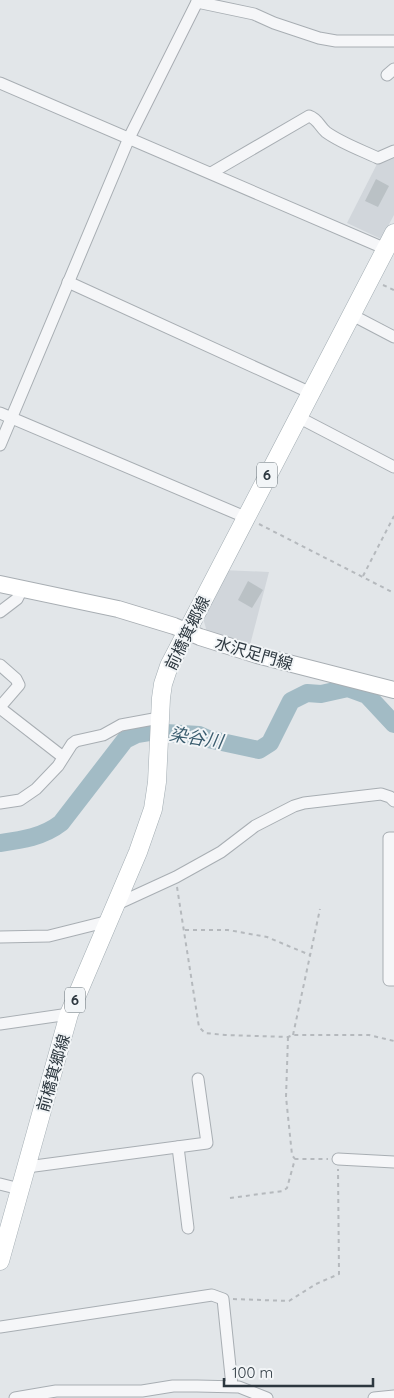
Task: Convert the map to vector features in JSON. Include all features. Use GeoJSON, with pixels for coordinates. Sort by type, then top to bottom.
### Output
{"type":"FeatureCollection","features":[{"type":"Feature","properties":{"kind":"main road","name":"前橋箕郷線"},"geometry":{"type":"LineString","coordinates":[[0,1262],[69,1014],[153,809],[157,782],[159,721],[163,684],[169,666],[390,241]]}},
{"type":"Feature","properties":{"kind":"main road","name":"水沢足門線"},"geometry":{"type":"LineString","coordinates":[[0,584],[118,609],[257,655],[394,690]]}},
{"type":"Feature","properties":{"kind":"street"},"geometry":{"type":"LineString","coordinates":[[0,445],[129,138],[197,1],[254,14],[274,23],[319,38],[336,41],[394,41]]}},
{"type":"Feature","properties":{"kind":"street"},"geometry":{"type":"LineString","coordinates":[[0,83],[211,173],[390,241]]}},
{"type":"Feature","properties":{"kind":"street"},"geometry":{"type":"LineString","coordinates":[[211,173],[309,116],[316,118],[325,130],[338,139],[378,158],[394,151]]}},
{"type":"Feature","properties":{"kind":"street"},"geometry":{"type":"LineString","coordinates":[[68,282],[311,393]]}},
{"type":"Feature","properties":{"kind":"street"},"geometry":{"type":"LineString","coordinates":[[352,315],[394,337]]}},
{"type":"Feature","properties":{"kind":"street"},"geometry":{"type":"LineString","coordinates":[[0,413],[245,517]]}},
{"type":"Feature","properties":{"kind":"street"},"geometry":{"type":"LineString","coordinates":[[298,417],[394,467]]}},
{"type":"Feature","properties":{"kind":"street"},"geometry":{"type":"LineString","coordinates":[[0,612],[16,599],[22,589]]}},
{"type":"Feature","properties":{"kind":"street"},"geometry":{"type":"LineString","coordinates":[[0,665],[16,679],[19,685],[0,707],[63,757]]}},
{"type":"Feature","properties":{"kind":"street"},"geometry":{"type":"LineString","coordinates":[[0,803],[20,800],[36,790],[76,740],[103,735],[122,725],[159,721]]}},
{"type":"Feature","properties":{"kind":"street"},"geometry":{"type":"LineString","coordinates":[[0,937],[48,936],[112,913],[221,852],[255,826],[294,806],[304,803],[381,794],[390,797],[394,801]]}},
{"type":"Feature","properties":{"kind":"street"},"geometry":{"type":"LineString","coordinates":[[394,838],[389,838],[389,980],[394,980]]}},
{"type":"Feature","properties":{"kind":"street"},"geometry":{"type":"LineString","coordinates":[[0,1024],[69,1014]]}},
{"type":"Feature","properties":{"kind":"street"},"geometry":{"type":"LineString","coordinates":[[27,1167],[207,1143],[198,1079]]}},
{"type":"Feature","properties":{"kind":"street"},"geometry":{"type":"LineString","coordinates":[[178,1147],[188,1228]]}},
{"type":"Feature","properties":{"kind":"street"},"geometry":{"type":"LineString","coordinates":[[338,1159],[394,1162]]}},
{"type":"Feature","properties":{"kind":"street"},"geometry":{"type":"LineString","coordinates":[[0,1184],[20,1189]]}},
{"type":"Feature","properties":{"kind":"street"},"geometry":{"type":"LineString","coordinates":[[0,1327],[212,1295],[223,1299],[232,1386]]}},
{"type":"Feature","properties":{"kind":"street"},"geometry":{"type":"LineString","coordinates":[[22,1397],[56,1391],[142,1391],[174,1386],[232,1386],[267,1398]]}},
{"type":"Feature","properties":{"kind":"street"},"geometry":{"type":"LineString","coordinates":[[374,1398],[394,1396]]}},
{"type":"Feature","properties":{"kind":"path"},"geometry":{"type":"LineString","coordinates":[[362,577],[394,516]]}},
{"type":"Feature","properties":{"kind":"path"},"geometry":{"type":"LineString","coordinates":[[245,517],[394,593]]}},
{"type":"Feature","properties":{"kind":"path"},"geometry":{"type":"LineString","coordinates":[[176,877],[199,1027],[205,1033],[288,1037],[293,1035],[369,1035],[394,1041]]}},
{"type":"Feature","properties":{"kind":"path"},"geometry":{"type":"LineString","coordinates":[[293,1035],[320,909]]}},
{"type":"Feature","properties":{"kind":"path"},"geometry":{"type":"LineString","coordinates":[[185,930],[228,930],[267,937],[310,954]]}},
{"type":"Feature","properties":{"kind":"path"},"geometry":{"type":"LineString","coordinates":[[230,1198],[283,1191],[287,1188],[295,1159],[292,1155],[286,1097],[288,1037]]}},
{"type":"Feature","properties":{"kind":"path"},"geometry":{"type":"LineString","coordinates":[[231,1300],[289,1301],[316,1284],[339,1274],[338,1159],[295,1159]]}},
{"type":"Feature","properties":{"kind":"shaded area"},"geometry":{"type":"Polygon","coordinates":[[[394,155],[394,215],[381,239],[347,223],[378,162],[394,155]]]}},
{"type":"Feature","properties":{"kind":"shaded area"},"geometry":{"type":"Polygon","coordinates":[[[222,570],[269,572],[250,645],[207,632],[202,615],[222,570]]]}},
{"type":"Feature","properties":{"kind":"building"},"geometry":{"type":"Polygon","coordinates":[[[376,179],[389,186],[378,207],[365,201],[376,179]]]}},
{"type":"Feature","properties":{"kind":"building"},"geometry":{"type":"Polygon","coordinates":[[[248,581],[263,590],[252,608],[238,600],[248,581]]]}},
{"type":"Feature","properties":{"kind":"waterway","name":"染谷川"},"geometry":{"type":"LineString","coordinates":[[0,843],[40,835],[61,823],[125,740],[137,734],[149,732],[199,735],[208,739],[259,750],[270,743],[291,701],[307,693],[321,694],[348,688],[367,695],[394,724]]}}]}
